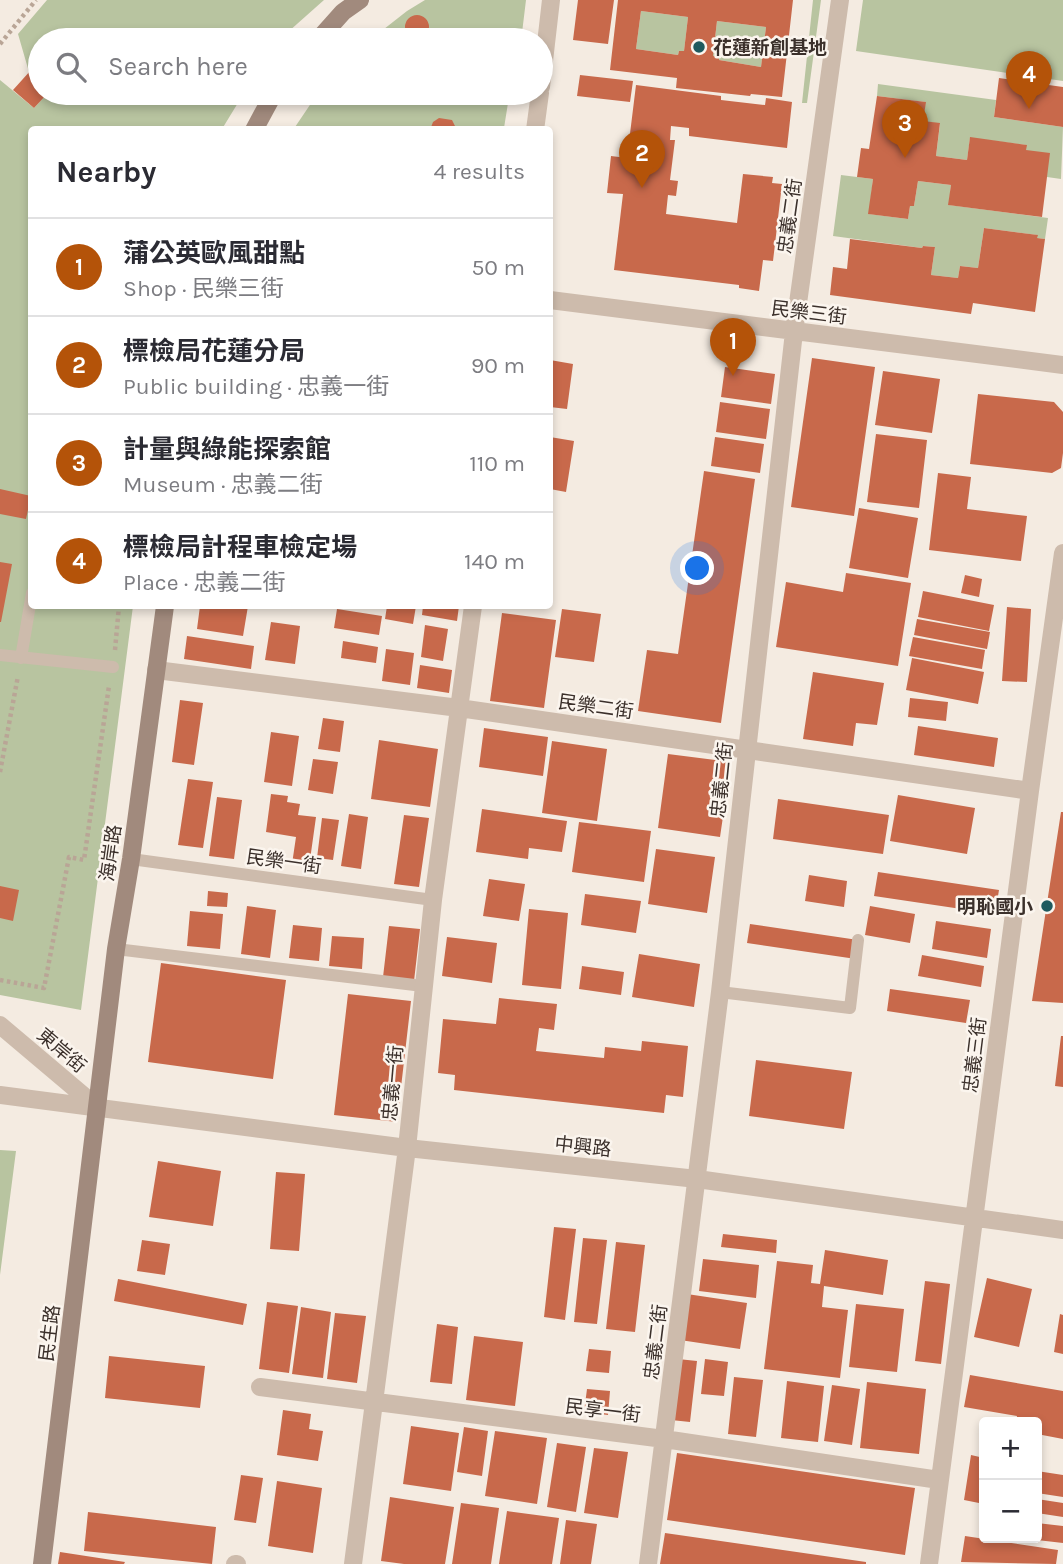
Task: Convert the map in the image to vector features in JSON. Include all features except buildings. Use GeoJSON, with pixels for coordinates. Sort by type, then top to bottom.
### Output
{"type":"FeatureCollection","features":[{"type":"Feature","properties":{"kind":"main road"},"geometry":{"type":"LineString","coordinates":[[329,28],[343,12],[360,0]]}},
{"type":"Feature","properties":{"kind":"main road"},"geometry":{"type":"LineString","coordinates":[[256,126],[268,105]]}},
{"type":"Feature","properties":{"kind":"main road","name":"海岸路"},"geometry":{"type":"LineString","coordinates":[[97,1107],[116,949],[131,859],[165,609]]}},
{"type":"Feature","properties":{"kind":"main road","name":"民生路"},"geometry":{"type":"LineString","coordinates":[[42,1564],[97,1107]]}},
{"type":"Feature","properties":{"kind":"street"},"geometry":{"type":"LineString","coordinates":[[548,28],[551,0]]}},
{"type":"Feature","properties":{"kind":"street","name":"忠義二街"},"geometry":{"type":"LineString","coordinates":[[648,1564],[720,992],[794,332],[840,0]]}},
{"type":"Feature","properties":{"kind":"street"},"geometry":{"type":"LineString","coordinates":[[536,126],[539,105]]}},
{"type":"Feature","properties":{"kind":"street","name":"民樂三街"},"geometry":{"type":"LineString","coordinates":[[553,300],[1063,365]]}},
{"type":"Feature","properties":{"kind":"street","name":"忠義三街"},"geometry":{"type":"LineString","coordinates":[[929,1564],[1063,553]]}},
{"type":"Feature","properties":{"kind":"street","name":"忠義一街"},"geometry":{"type":"LineString","coordinates":[[352,1564],[407,1148],[433,900],[473,609]]}},
{"type":"Feature","properties":{"kind":"street","name":"民樂二街"},"geometry":{"type":"LineString","coordinates":[[156,670],[459,708],[1030,791]]}},
{"type":"Feature","properties":{"kind":"street","name":"東岸街"},"geometry":{"type":"LineString","coordinates":[[0,1025],[97,1107]]}},
{"type":"Feature","properties":{"kind":"street","name":"中興路"},"geometry":{"type":"LineString","coordinates":[[0,1095],[407,1148],[696,1179],[1063,1230]]}},
{"type":"Feature","properties":{"kind":"street","name":"民享一街"},"geometry":{"type":"LineString","coordinates":[[260,1387],[664,1439],[939,1480]]}},
{"type":"Feature","properties":{"kind":"lane"},"geometry":{"type":"LineString","coordinates":[[22,658],[30,609]]}},
{"type":"Feature","properties":{"kind":"lane"},"geometry":{"type":"LineString","coordinates":[[0,655],[113,667]]}},
{"type":"Feature","properties":{"kind":"lane","name":"民樂一街"},"geometry":{"type":"LineString","coordinates":[[131,859],[433,900]]}},
{"type":"Feature","properties":{"kind":"lane"},"geometry":{"type":"LineString","coordinates":[[720,992],[850,1008],[858,940]]}},
{"type":"Feature","properties":{"kind":"lane"},"geometry":{"type":"LineString","coordinates":[[116,949],[423,986]]}},
{"type":"Feature","properties":{"kind":"path"},"geometry":{"type":"LineString","coordinates":[[0,44],[36,0]]}},
{"type":"Feature","properties":{"kind":"path"},"geometry":{"type":"LineString","coordinates":[[0,980],[44,988],[69,857],[84,860],[113,667],[119,609]]}},
{"type":"Feature","properties":{"kind":"path"},"geometry":{"type":"LineString","coordinates":[[0,772],[22,658]]}},
{"type":"Feature","properties":{"kind":"green space"},"geometry":{"type":"Polygon","coordinates":[[[47,0],[324,0],[292,28],[28,28],[28,69],[18,34],[47,0]]]}},
{"type":"Feature","properties":{"kind":"green space"},"geometry":{"type":"Polygon","coordinates":[[[425,0],[526,0],[523,28],[385,28],[425,0]]]}},
{"type":"Feature","properties":{"kind":"green space"},"geometry":{"type":"Polygon","coordinates":[[[813,0],[821,0],[807,103],[802,103],[813,0]]]}},
{"type":"Feature","properties":{"kind":"green space"},"geometry":{"type":"Polygon","coordinates":[[[863,0],[1063,0],[1063,81],[856,51],[863,0]]]}},
{"type":"Feature","properties":{"kind":"green space"},"geometry":{"type":"Polygon","coordinates":[[[641,11],[688,17],[684,51],[679,51],[678,55],[636,49],[641,11]]]}},
{"type":"Feature","properties":{"kind":"green space"},"geometry":{"type":"Polygon","coordinates":[[[717,21],[766,27],[761,67],[719,60],[719,57],[713,56],[717,21]]]}},
{"type":"Feature","properties":{"kind":"green space"},"geometry":{"type":"Polygon","coordinates":[[[0,80],[34,108],[37,105],[237,105],[224,126],[28,126],[28,609],[133,609],[81,1010],[0,995],[0,80]]]}},
{"type":"Feature","properties":{"kind":"green space"},"geometry":{"type":"Polygon","coordinates":[[[878,84],[996,100],[994,117],[1063,127],[1061,179],[1047,177],[1026,150],[1026,145],[970,138],[967,160],[936,156],[940,124],[923,121],[925,102],[877,96],[878,84]]]}},
{"type":"Feature","properties":{"kind":"green space"},"geometry":{"type":"Polygon","coordinates":[[[310,105],[508,105],[504,126],[296,126],[310,105]]]}},
{"type":"Feature","properties":{"kind":"green space"},"geometry":{"type":"Polygon","coordinates":[[[841,175],[873,179],[869,214],[908,219],[910,206],[914,206],[918,181],[951,185],[949,205],[1048,218],[1045,239],[1037,238],[1037,235],[984,228],[978,268],[960,266],[958,278],[931,275],[935,247],[922,248],[833,236],[841,175]]]}},
{"type":"Feature","properties":{"kind":"green space"},"geometry":{"type":"Polygon","coordinates":[[[0,1150],[16,1151],[0,1275],[0,1150]]]}},
{"type":"Feature","properties":{"kind":"place","name":"花蓮新創基地"},"geometry":{"type":"Point","coordinates":[699,47]}},
{"type":"Feature","properties":{"kind":"place","name":"標檢局計程車檢定場"},"geometry":{"type":"Point","coordinates":[1029,109]}},
{"type":"Feature","properties":{"kind":"place","name":"計量與綠能探索館"},"geometry":{"type":"Point","coordinates":[905,158]}},
{"type":"Feature","properties":{"kind":"place","name":"標檢局花蓮分局"},"geometry":{"type":"Point","coordinates":[642,188]}},
{"type":"Feature","properties":{"kind":"place","name":"蒲公英歐風甜點"},"geometry":{"type":"Point","coordinates":[733,376]}},
{"type":"Feature","properties":{"kind":"place","name":"明恥國小"},"geometry":{"type":"Point","coordinates":[1047,906]}}]}
